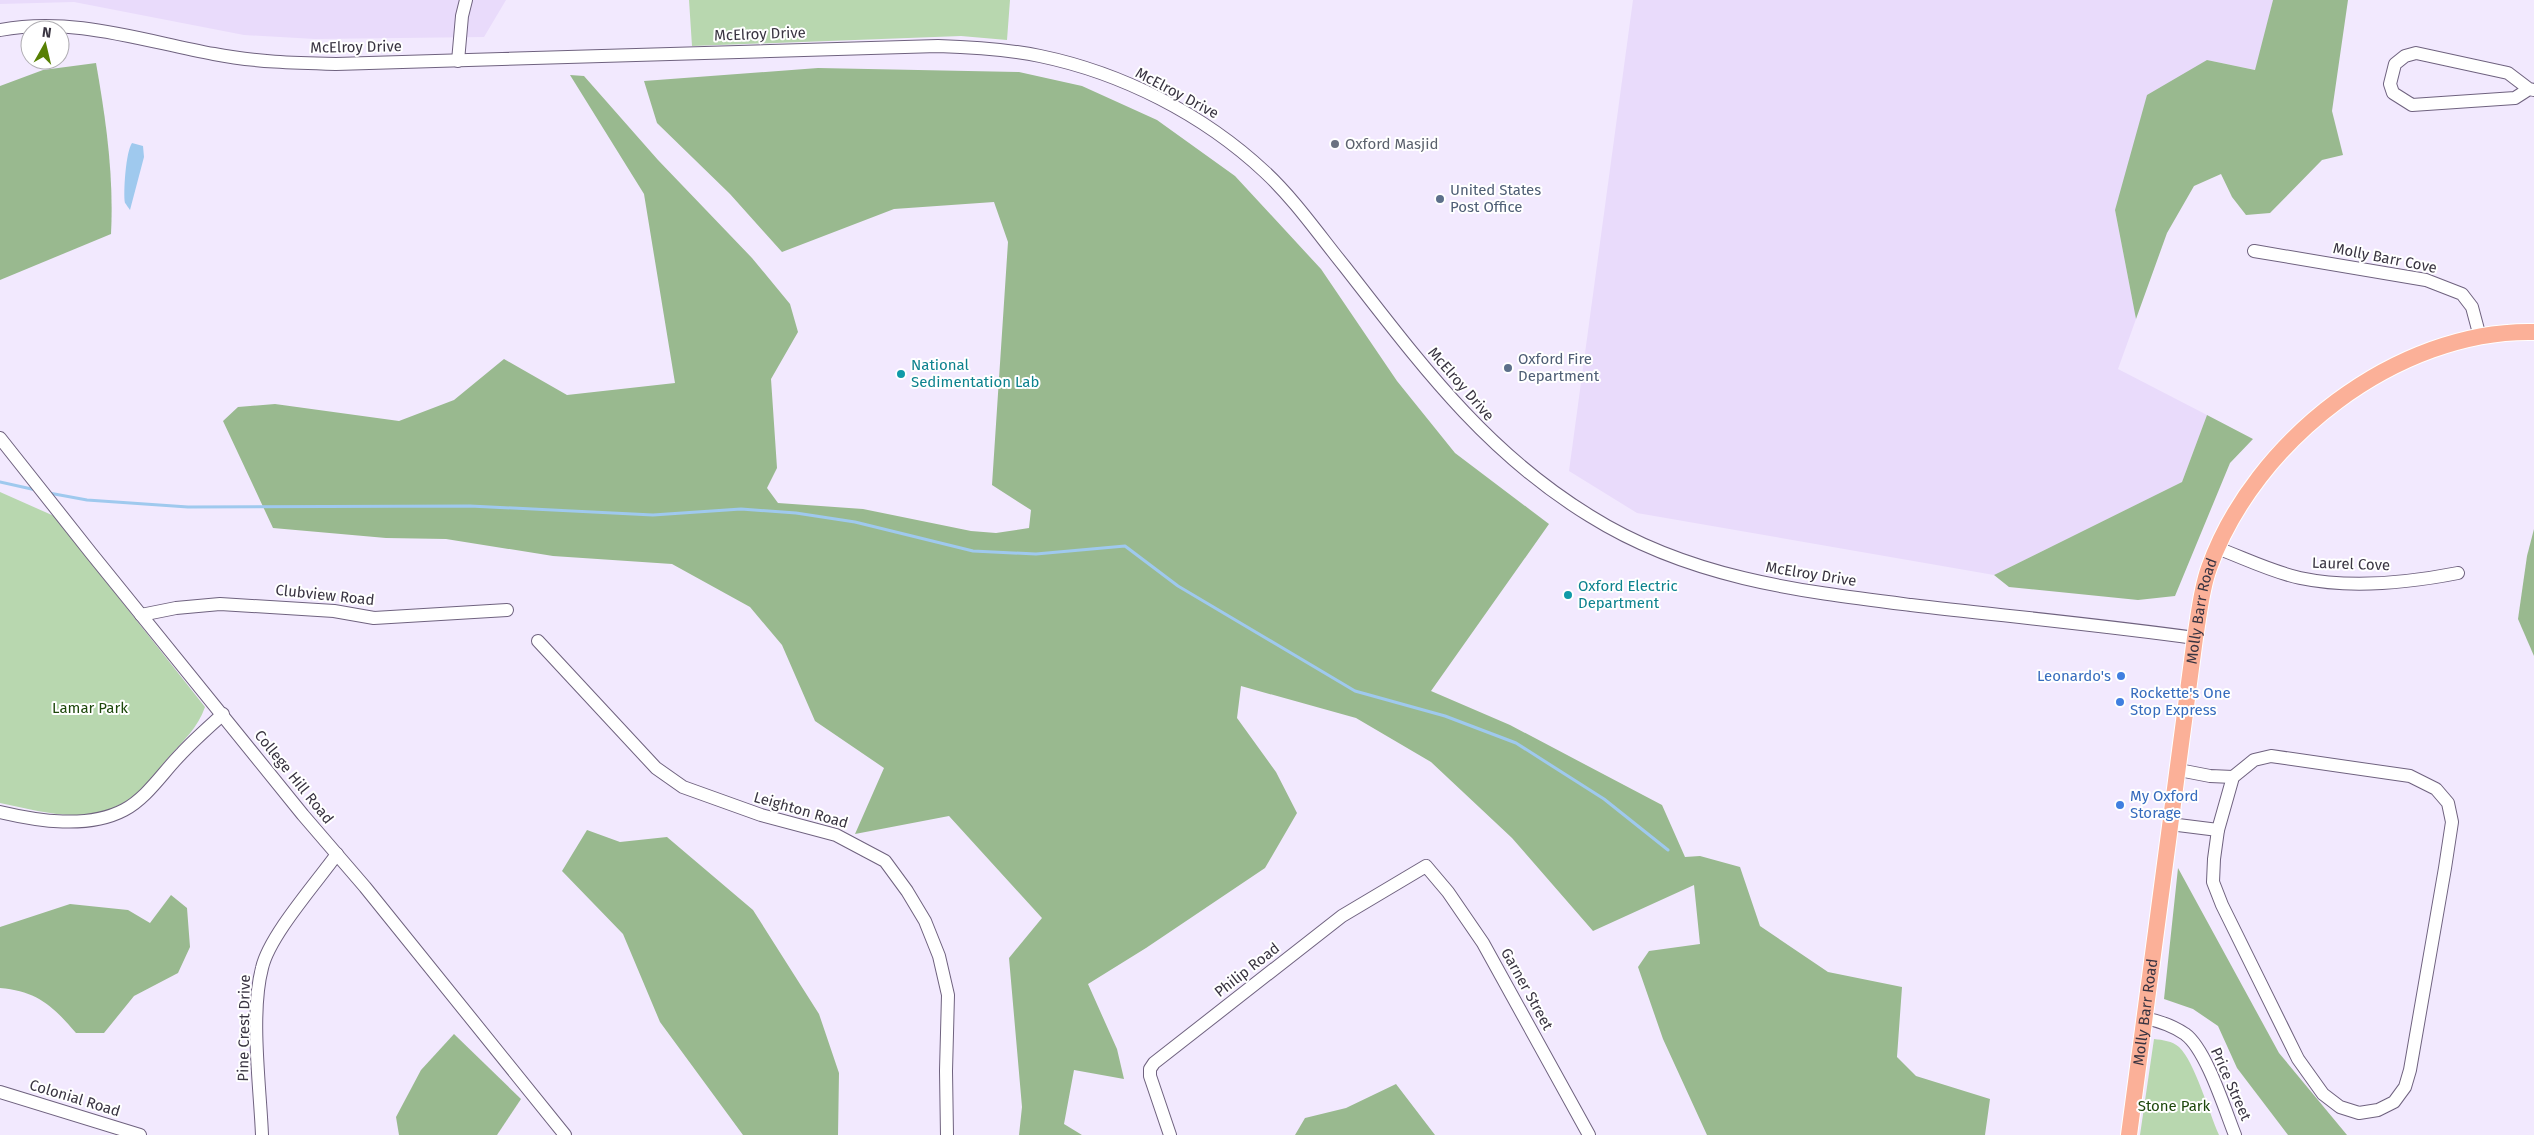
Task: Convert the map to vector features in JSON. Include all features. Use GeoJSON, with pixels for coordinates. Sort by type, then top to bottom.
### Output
{"type":"FeatureCollection","features":[{"type":"Feature","properties":{"kind":"main road","name":"Molly Barr Road"},"geometry":{"type":"LineString","coordinates":[[2129,1135],[2170,824],[2179,770],[2195,638],[2208,569],[2217,548],[2236,512],[2288,442],[2322,412],[2358,386],[2402,362],[2480,337],[2534,332]]}},
{"type":"Feature","properties":{"kind":"street"},"geometry":{"type":"LineString","coordinates":[[458,61],[462,16],[466,0]]}},
{"type":"Feature","properties":{"kind":"street","name":"McElroy Drive"},"geometry":{"type":"LineString","coordinates":[[0,30],[20,26],[72,26],[118,33],[215,55],[289,63],[336,64],[458,61],[938,46],[1000,50],[1038,56],[1088,68],[1143,90],[1204,123],[1265,172],[1303,215],[1438,386],[1486,436],[1531,477],[1592,518],[1636,541],[1656,551],[1730,576],[1826,594],[2195,638]]}},
{"type":"Feature","properties":{"kind":"street"},"geometry":{"type":"LineString","coordinates":[[2416,53],[2508,73],[2531,89],[2515,98],[2412,106],[2393,93],[2390,84],[2395,64],[2404,56],[2416,53]]}},
{"type":"Feature","properties":{"kind":"street","name":"Molly Barr Cove"},"geometry":{"type":"LineString","coordinates":[[2254,251],[2426,280],[2462,294],[2472,307],[2480,337]]}},
{"type":"Feature","properties":{"kind":"street","name":"College Hill Road"},"geometry":{"type":"LineString","coordinates":[[0,438],[303,815],[337,854],[565,1135]]}},
{"type":"Feature","properties":{"kind":"street","name":"Laurel Cove"},"geometry":{"type":"LineString","coordinates":[[2217,548],[2300,578],[2338,582],[2380,583],[2421,580],[2458,573]]}},
{"type":"Feature","properties":{"kind":"street","name":"Clubview Road"},"geometry":{"type":"LineString","coordinates":[[141,615],[176,608],[220,604],[334,611],[374,618],[507,610]]}},
{"type":"Feature","properties":{"kind":"street","name":"Leighton Road"},"geometry":{"type":"LineString","coordinates":[[538,641],[656,768],[683,787],[761,815],[836,834],[885,861],[907,891],[924,921],[939,956],[948,995],[947,1135]]}},
{"type":"Feature","properties":{"kind":"street"},"geometry":{"type":"LineString","coordinates":[[0,812],[40,820],[74,820],[99,818],[124,810],[143,795],[181,754],[223,714]]}},
{"type":"Feature","properties":{"kind":"street"},"geometry":{"type":"LineString","coordinates":[[2271,756],[2410,776],[2436,789],[2448,803],[2452,822],[2422,1000],[2405,1087],[2394,1102],[2378,1110],[2359,1113],[2340,1106],[2323,1094],[2298,1059],[2222,905],[2213,882],[2218,830],[2232,777],[2254,760],[2271,756]]}},
{"type":"Feature","properties":{"kind":"street"},"geometry":{"type":"LineString","coordinates":[[2179,770],[2210,776],[2232,777]]}},
{"type":"Feature","properties":{"kind":"street"},"geometry":{"type":"LineString","coordinates":[[2170,824],[2218,830]]}},
{"type":"Feature","properties":{"kind":"street","name":"Pine Crest Drive"},"geometry":{"type":"LineString","coordinates":[[262,1135],[257,1051],[262,967],[278,935],[337,854]]}},
{"type":"Feature","properties":{"kind":"street","name":"Philip Road"},"geometry":{"type":"LineString","coordinates":[[1170,1135],[1150,1076],[1150,1069],[1154,1063],[1342,916],[1426,866]]}},
{"type":"Feature","properties":{"kind":"street","name":"Garner Street"},"geometry":{"type":"LineString","coordinates":[[1426,866],[1448,892],[1483,943],[1589,1135]]}},
{"type":"Feature","properties":{"kind":"street","name":"Price Street"},"geometry":{"type":"LineString","coordinates":[[2145,1018],[2158,1021],[2186,1035],[2197,1048],[2205,1061],[2235,1135]]}},
{"type":"Feature","properties":{"kind":"street","name":"Colonial Road"},"geometry":{"type":"LineString","coordinates":[[0,1092],[140,1135]]}},
{"type":"Feature","properties":{"kind":"shaded area"},"geometry":{"type":"Polygon","coordinates":[[[0,0],[506,0],[484,37],[315,39],[244,35],[74,2],[0,4],[0,0]]]}},
{"type":"Feature","properties":{"kind":"shaded area"},"geometry":{"type":"Polygon","coordinates":[[[1633,0],[2273,0],[2256,70],[2207,60],[2115,210],[2136,319],[2118,369],[2207,415],[2182,482],[1994,575],[1637,513],[1569,471],[1633,0]]]}},
{"type":"Feature","properties":{"kind":"green space"},"geometry":{"type":"Polygon","coordinates":[[[689,0],[1010,0],[1007,40],[961,36],[692,46],[689,0]]]}},
{"type":"Feature","properties":{"kind":"green space"},"geometry":{"type":"Polygon","coordinates":[[[2273,0],[2348,0],[2332,111],[2343,155],[2322,160],[2270,213],[2246,215],[2232,197],[2221,174],[2194,186],[2167,233],[2136,319],[2115,210],[2147,95],[2207,60],[2255,70],[2273,0]]]}},
{"type":"Feature","properties":{"kind":"green space"},"geometry":{"type":"Polygon","coordinates":[[[96,63],[108,148],[112,212],[111,234],[0,280],[0,86],[43,70],[70,70],[70,66],[96,63]]]}},
{"type":"Feature","properties":{"kind":"green space"},"geometry":{"type":"Polygon","coordinates":[[[818,68],[1019,72],[1082,86],[1157,120],[1235,176],[1321,269],[1397,381],[1455,453],[1549,524],[1431,691],[1510,725],[1662,805],[1685,857],[1700,856],[1740,867],[1760,926],[1828,972],[1902,987],[1897,1057],[1916,1076],[1990,1099],[1985,1135],[1707,1135],[1663,1039],[1638,967],[1649,951],[1700,944],[1694,885],[1593,931],[1512,838],[1431,762],[1356,718],[1241,686],[1237,718],[1276,772],[1297,813],[1265,868],[1146,948],[1088,984],[1117,1049],[1124,1079],[1074,1070],[1064,1124],[1082,1135],[1019,1135],[1022,1107],[1009,958],[1042,918],[949,816],[855,834],[884,768],[815,721],[782,645],[750,607],[672,564],[553,556],[446,539],[386,538],[273,528],[223,421],[238,407],[275,404],[399,421],[454,400],[504,359],[567,395],[675,383],[644,194],[570,75],[584,76],[658,160],[752,258],[790,304],[798,332],[771,379],[777,468],[767,488],[778,503],[863,509],[971,531],[996,533],[1029,528],[1031,510],[992,485],[1008,242],[994,202],[894,209],[782,252],[730,194],[657,123],[644,81],[818,68]]]}},
{"type":"Feature","properties":{"kind":"green space"},"geometry":{"type":"Polygon","coordinates":[[[2207,415],[2253,439],[2230,463],[2175,596],[2138,600],[2009,587],[1994,575],[2182,482],[2207,415]]]}},
{"type":"Feature","properties":{"kind":"green space","name":"Lamar Park"},"geometry":{"type":"Polygon","coordinates":[[[0,492],[54,516],[205,707],[194,728],[146,784],[123,803],[107,810],[90,814],[54,814],[0,803],[0,492]]]}},
{"type":"Feature","properties":{"kind":"green space"},"geometry":{"type":"Polygon","coordinates":[[[2534,529],[2534,656],[2518,619],[2527,556],[2534,529]]]}},
{"type":"Feature","properties":{"kind":"green space"},"geometry":{"type":"Polygon","coordinates":[[[587,830],[620,842],[667,837],[753,910],[819,1014],[839,1073],[838,1135],[743,1135],[660,1022],[623,934],[562,871],[587,830]]]}},
{"type":"Feature","properties":{"kind":"green space"},"geometry":{"type":"Polygon","coordinates":[[[2178,868],[2279,1053],[2347,1135],[2288,1135],[2237,1068],[2218,1026],[2193,1009],[2164,999],[2178,868]]]}},
{"type":"Feature","properties":{"kind":"green space"},"geometry":{"type":"Polygon","coordinates":[[[171,895],[187,908],[190,947],[178,973],[134,996],[104,1033],[76,1033],[60,1015],[43,1001],[24,992],[0,988],[0,927],[70,904],[128,910],[150,923],[171,895]]]}},
{"type":"Feature","properties":{"kind":"green space"},"geometry":{"type":"Polygon","coordinates":[[[454,1034],[521,1099],[497,1135],[399,1135],[396,1117],[421,1070],[454,1034]]]}},
{"type":"Feature","properties":{"kind":"green space","name":"Stone Park"},"geometry":{"type":"Polygon","coordinates":[[[2154,1039],[2173,1043],[2185,1054],[2191,1064],[2219,1135],[2140,1135],[2154,1039]]]}},
{"type":"Feature","properties":{"kind":"green space"},"geometry":{"type":"Polygon","coordinates":[[[1396,1084],[1435,1135],[1295,1135],[1305,1118],[1346,1108],[1396,1084]]]}},
{"type":"Feature","properties":{"kind":"water"},"geometry":{"type":"Polygon","coordinates":[[[132,143],[143,146],[144,157],[130,210],[125,203],[124,191],[127,163],[132,143]]]}},
{"type":"Feature","properties":{"kind":"waterway"},"geometry":{"type":"LineString","coordinates":[[0,482],[36,490]]}},
{"type":"Feature","properties":{"kind":"waterway"},"geometry":{"type":"LineString","coordinates":[[49,493],[87,500],[188,507],[470,506],[653,515],[741,509],[796,513],[855,522],[973,551],[1036,554],[1125,546],[1178,586],[1355,691],[1445,716],[1516,743],[1604,799],[1668,850]]}},
{"type":"Feature","properties":{"kind":"place","name":"Oxford Masjid"},"geometry":{"type":"Point","coordinates":[1335,144]}},
{"type":"Feature","properties":{"kind":"place","name":"United States Post Office"},"geometry":{"type":"Point","coordinates":[1440,199]}},
{"type":"Feature","properties":{"kind":"place","name":"Oxford Fire Department"},"geometry":{"type":"Point","coordinates":[1508,368]}},
{"type":"Feature","properties":{"kind":"place","name":"National Sedimentation Lab"},"geometry":{"type":"Point","coordinates":[901,374]}},
{"type":"Feature","properties":{"kind":"place","name":"Oxford Electric Department"},"geometry":{"type":"Point","coordinates":[1568,595]}},
{"type":"Feature","properties":{"kind":"place","name":"Leonardo's"},"geometry":{"type":"Point","coordinates":[2121,676]}},
{"type":"Feature","properties":{"kind":"place","name":"Rockette's One Stop Express"},"geometry":{"type":"Point","coordinates":[2120,702]}},
{"type":"Feature","properties":{"kind":"place","name":"My Oxford Storage"},"geometry":{"type":"Point","coordinates":[2120,805]}}]}
